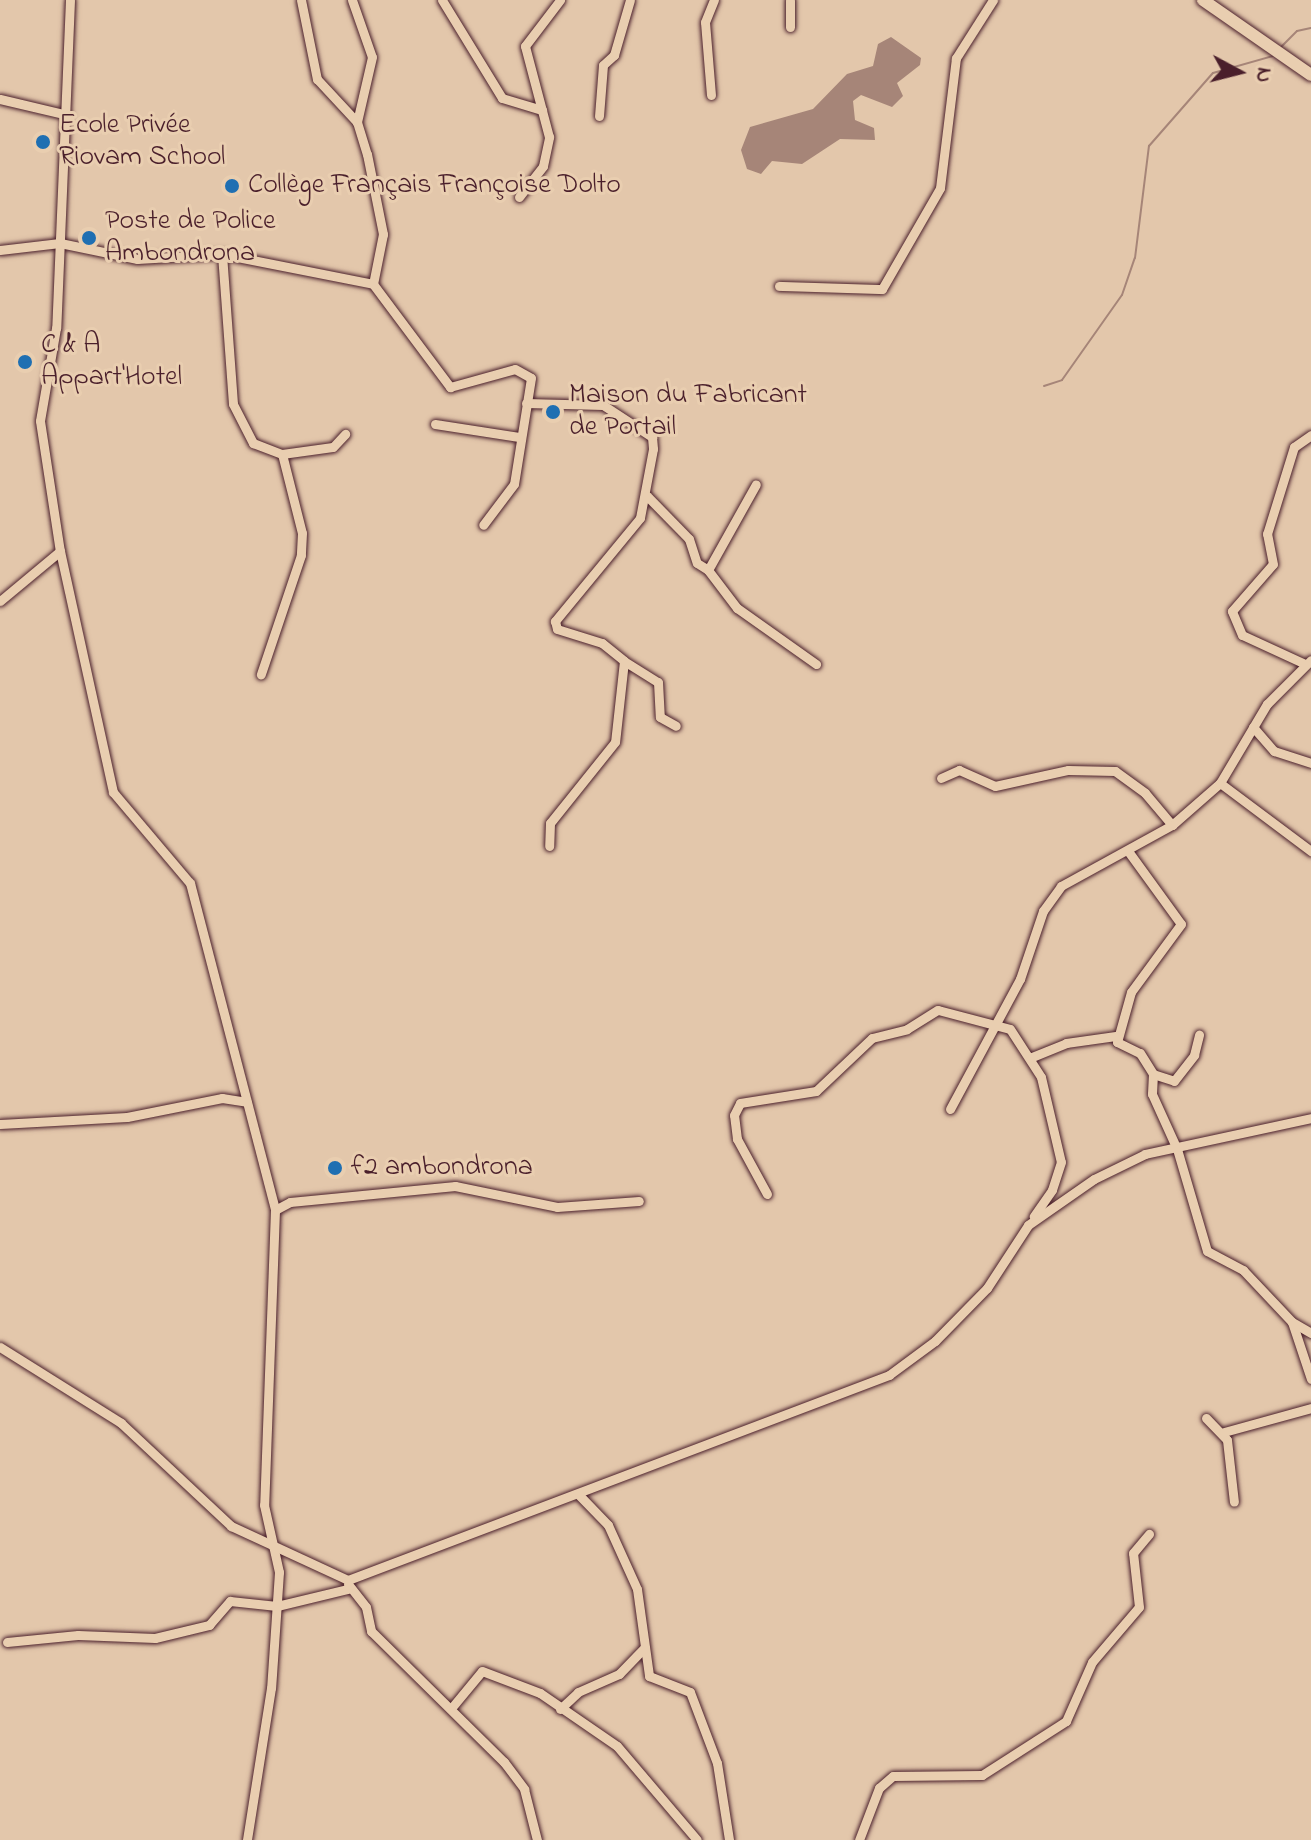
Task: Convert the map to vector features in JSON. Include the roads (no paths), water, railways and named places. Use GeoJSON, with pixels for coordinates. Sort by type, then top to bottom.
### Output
{"type":"FeatureCollection","features":[{"type":"Feature","properties":{"kind":"main road"},"geometry":{"type":"LineString","coordinates":[[1203,0],[1311,75]]}},
{"type":"Feature","properties":{"kind":"street"},"geometry":{"type":"LineString","coordinates":[[70,0],[56,328],[40,421],[60,551],[113,792],[190,883],[275,1210],[264,1505],[277,1544],[277,1606],[247,1840]]}},
{"type":"Feature","properties":{"kind":"street"},"geometry":{"type":"LineString","coordinates":[[301,0],[317,79],[357,122]]}},
{"type":"Feature","properties":{"kind":"street"},"geometry":{"type":"LineString","coordinates":[[352,0],[372,57],[357,122],[383,234],[373,284]]}},
{"type":"Feature","properties":{"kind":"street"},"geometry":{"type":"LineString","coordinates":[[442,0],[502,98],[542,110]]}},
{"type":"Feature","properties":{"kind":"street"},"geometry":{"type":"LineString","coordinates":[[519,197],[543,166],[549,137],[525,46],[560,0]]}},
{"type":"Feature","properties":{"kind":"street"},"geometry":{"type":"LineString","coordinates":[[599,116],[603,65],[614,55],[630,0]]}},
{"type":"Feature","properties":{"kind":"street"},"geometry":{"type":"LineString","coordinates":[[711,95],[712,48],[705,22],[714,0]]}},
{"type":"Feature","properties":{"kind":"street"},"geometry":{"type":"LineString","coordinates":[[790,0],[790,27]]}},
{"type":"Feature","properties":{"kind":"street"},"geometry":{"type":"LineString","coordinates":[[779,286],[882,289],[940,188],[956,58],[993,0]]}},
{"type":"Feature","properties":{"kind":"street"},"geometry":{"type":"LineString","coordinates":[[0,99],[67,115]]}},
{"type":"Feature","properties":{"kind":"street"},"geometry":{"type":"LineString","coordinates":[[0,250],[60,243],[137,259],[222,254],[373,284],[445,383],[456,387],[527,371],[526,403],[514,484],[483,525]]}},
{"type":"Feature","properties":{"kind":"street"},"geometry":{"type":"LineString","coordinates":[[222,254],[233,404],[253,443],[282,454],[333,447],[345,434]]}},
{"type":"Feature","properties":{"kind":"street"},"geometry":{"type":"LineString","coordinates":[[526,403],[603,405],[652,437],[647,496],[640,518],[555,621],[557,629],[602,643],[658,682],[660,717],[676,726]]}},
{"type":"Feature","properties":{"kind":"street"},"geometry":{"type":"LineString","coordinates":[[435,424],[519,437]]}},
{"type":"Feature","properties":{"kind":"street"},"geometry":{"type":"LineString","coordinates":[[950,1109],[998,1024],[1043,911],[1061,886],[1172,825],[1220,783],[1253,727],[1307,662],[1242,635],[1232,611],[1273,564],[1267,534],[1294,447],[1311,435]]}},
{"type":"Feature","properties":{"kind":"street"},"geometry":{"type":"LineString","coordinates":[[261,674],[301,555],[302,533],[282,454]]}},
{"type":"Feature","properties":{"kind":"street"},"geometry":{"type":"LineString","coordinates":[[708,570],[756,484]]}},
{"type":"Feature","properties":{"kind":"street"},"geometry":{"type":"LineString","coordinates":[[647,496],[689,539],[697,563],[708,570],[737,608],[816,664]]}},
{"type":"Feature","properties":{"kind":"street"},"geometry":{"type":"LineString","coordinates":[[0,601],[60,551]]}},
{"type":"Feature","properties":{"kind":"street"},"geometry":{"type":"LineString","coordinates":[[549,846],[550,823],[615,742],[624,661]]}},
{"type":"Feature","properties":{"kind":"street"},"geometry":{"type":"LineString","coordinates":[[1253,727],[1274,751],[1311,763]]}},
{"type":"Feature","properties":{"kind":"street"},"geometry":{"type":"LineString","coordinates":[[941,778],[959,770],[995,786],[1068,770],[1115,771],[1145,793],[1172,825]]}},
{"type":"Feature","properties":{"kind":"street"},"geometry":{"type":"LineString","coordinates":[[1220,783],[1311,851]]}},
{"type":"Feature","properties":{"kind":"street"},"geometry":{"type":"LineString","coordinates":[[1116,1036],[1146,966],[1178,935],[1181,924],[1128,851]]}},
{"type":"Feature","properties":{"kind":"street"},"geometry":{"type":"LineString","coordinates":[[7,1642],[78,1635],[155,1638],[209,1625],[230,1601],[277,1606],[348,1584],[889,1375],[935,1341],[987,1288],[1052,1190],[1061,1162],[1032,1057],[1022,1040],[998,1024],[938,1010],[907,1029],[872,1038],[816,1091],[740,1103],[734,1115],[737,1139],[767,1194]]}},
{"type":"Feature","properties":{"kind":"street"},"geometry":{"type":"LineString","coordinates":[[1116,1036],[1153,1074],[1174,1081],[1194,1055],[1199,1035]]}},
{"type":"Feature","properties":{"kind":"street"},"geometry":{"type":"LineString","coordinates":[[1032,1057],[1066,1043],[1116,1036]]}},
{"type":"Feature","properties":{"kind":"street"},"geometry":{"type":"LineString","coordinates":[[1153,1074],[1152,1094],[1177,1149],[1207,1251],[1243,1270],[1292,1322],[1311,1333]]}},
{"type":"Feature","properties":{"kind":"street"},"geometry":{"type":"LineString","coordinates":[[0,1124],[127,1117],[222,1098],[247,1102]]}},
{"type":"Feature","properties":{"kind":"street"},"geometry":{"type":"LineString","coordinates":[[1028,1225],[1124,1161],[1311,1118]]}},
{"type":"Feature","properties":{"kind":"street"},"geometry":{"type":"LineString","coordinates":[[275,1210],[290,1202],[455,1186],[557,1207],[639,1201]]}},
{"type":"Feature","properties":{"kind":"street"},"geometry":{"type":"LineString","coordinates":[[1292,1322],[1311,1379]]}},
{"type":"Feature","properties":{"kind":"street"},"geometry":{"type":"LineString","coordinates":[[0,1347],[121,1423],[231,1526],[277,1544],[348,1584],[366,1607],[371,1631],[453,1706],[524,1789],[537,1840]]}},
{"type":"Feature","properties":{"kind":"street"},"geometry":{"type":"LineString","coordinates":[[1224,1432],[1311,1408]]}},
{"type":"Feature","properties":{"kind":"street"},"geometry":{"type":"LineString","coordinates":[[1206,1418],[1224,1432],[1234,1502]]}},
{"type":"Feature","properties":{"kind":"street"},"geometry":{"type":"LineString","coordinates":[[579,1495],[608,1525],[637,1589],[649,1676],[690,1692],[717,1763],[729,1840]]}},
{"type":"Feature","properties":{"kind":"street"},"geometry":{"type":"LineString","coordinates":[[859,1840],[879,1788],[893,1776],[982,1775],[1066,1721],[1092,1662],[1139,1607],[1133,1553],[1149,1534]]}},
{"type":"Feature","properties":{"kind":"street"},"geometry":{"type":"LineString","coordinates":[[560,1709],[578,1692],[619,1674],[645,1647]]}},
{"type":"Feature","properties":{"kind":"street"},"geometry":{"type":"LineString","coordinates":[[453,1706],[482,1671],[540,1693],[617,1746],[697,1840]]}},
{"type":"Feature","properties":{"kind":"waterway"},"geometry":{"type":"LineString","coordinates":[[1280,48],[1297,31],[1311,28]]}},
{"type":"Feature","properties":{"kind":"waterway"},"geometry":{"type":"LineString","coordinates":[[1044,386],[1062,380],[1122,295],[1135,258],[1149,146],[1213,73],[1273,56]]}},
{"type":"Feature","properties":{"kind":"place","name":"Ecole Privée Riovam School"},"geometry":{"type":"Point","coordinates":[43,142]}},
{"type":"Feature","properties":{"kind":"place","name":"Collège Français Françoise Dolto"},"geometry":{"type":"Point","coordinates":[232,186]}},
{"type":"Feature","properties":{"kind":"place","name":"Poste de Police Ambondrona"},"geometry":{"type":"Point","coordinates":[89,238]}},
{"type":"Feature","properties":{"kind":"place","name":"C & A Appart'Hotel"},"geometry":{"type":"Point","coordinates":[25,362]}},
{"type":"Feature","properties":{"kind":"place","name":"Maison du Fabricant de Portail"},"geometry":{"type":"Point","coordinates":[553,412]}},
{"type":"Feature","properties":{"kind":"place","name":"f2 ambondrona"},"geometry":{"type":"Point","coordinates":[335,1168]}}]}
